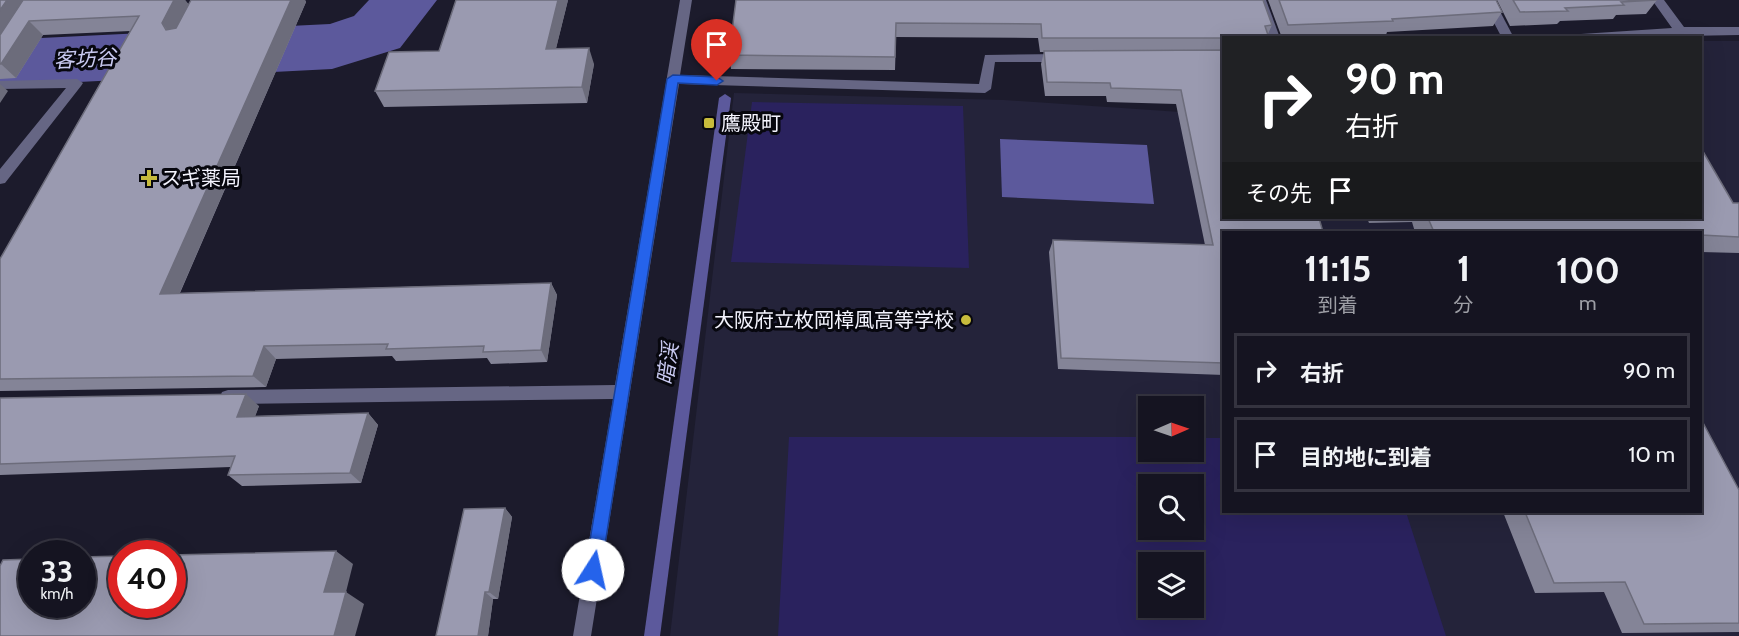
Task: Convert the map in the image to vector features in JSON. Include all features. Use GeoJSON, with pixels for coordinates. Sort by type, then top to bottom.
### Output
{"type":"FeatureCollection","features":[{"type":"Feature","properties":{"kind":"street"},"geometry":{"type":"LineString","coordinates":[[582,636],[686,0]]}},
{"type":"Feature","properties":{"kind":"street"},"geometry":{"type":"LineString","coordinates":[[1260,0],[1273,36]]}},
{"type":"Feature","properties":{"kind":"street"},"geometry":{"type":"LineString","coordinates":[[1488,0],[1507,36]]}},
{"type":"Feature","properties":{"kind":"street"},"geometry":{"type":"LineString","coordinates":[[1658,0],[1682,31]]}},
{"type":"Feature","properties":{"kind":"street"},"geometry":{"type":"LineString","coordinates":[[1610,36],[1682,31],[1739,32]]}},
{"type":"Feature","properties":{"kind":"street"},"geometry":{"type":"LineString","coordinates":[[673,79],[986,89],[989,58],[1071,58]]}},
{"type":"Feature","properties":{"kind":"street"},"geometry":{"type":"LineString","coordinates":[[0,85],[77,83],[0,179]]}},
{"type":"Feature","properties":{"kind":"street"},"geometry":{"type":"LineString","coordinates":[[216,398],[623,392]]}},
{"type":"Feature","properties":{"kind":"shaded area","name":"大阪府立枚岡樟風高等学校"},"geometry":{"type":"Polygon","coordinates":[[[1702,41],[1739,41],[1739,636],[670,636],[734,93],[1004,100],[1222,115],[1222,219],[1702,219],[1702,41]]]}},
{"type":"Feature","properties":{"kind":"shaded area"},"geometry":{"type":"Polygon","coordinates":[[[752,102],[963,106],[969,268],[731,262],[752,102]]]}},
{"type":"Feature","properties":{"kind":"shaded area"},"geometry":{"type":"Polygon","coordinates":[[[1000,139],[1147,145],[1154,204],[1002,197],[1000,139]]]}},
{"type":"Feature","properties":{"kind":"shaded area"},"geometry":{"type":"Polygon","coordinates":[[[789,437],[1138,437],[1138,462],[1204,462],[1204,438],[1222,438],[1222,513],[1406,513],[1446,636],[778,636],[789,437]]]}},
{"type":"Feature","properties":{"kind":"building"},"geometry":{"type":"Polygon","coordinates":[[[0,0],[7,0],[0,10],[0,0]]]}},
{"type":"Feature","properties":{"kind":"building"},"geometry":{"type":"Polygon","coordinates":[[[23,0],[174,0],[162,23],[166,30],[176,28],[191,0],[291,0],[160,294],[551,283],[541,350],[483,352],[484,346],[386,349],[388,344],[264,346],[253,376],[0,379],[0,259],[139,16],[29,21],[0,64],[0,35],[23,0]]]}},
{"type":"Feature","properties":{"kind":"building"},"geometry":{"type":"Polygon","coordinates":[[[456,0],[558,0],[546,49],[589,48],[582,87],[375,91],[389,52],[439,51],[456,0]]]}},
{"type":"Feature","properties":{"kind":"building"},"geometry":{"type":"Polygon","coordinates":[[[736,0],[1263,0],[1272,25],[1265,26],[1268,36],[1042,38],[1041,24],[896,23],[895,57],[729,55],[736,0]]]}},
{"type":"Feature","properties":{"kind":"building"},"geometry":{"type":"Polygon","coordinates":[[[1279,0],[1496,0],[1502,12],[1392,19],[1393,21],[1288,25],[1279,0]]]}},
{"type":"Feature","properties":{"kind":"building"},"geometry":{"type":"Polygon","coordinates":[[[1513,0],[1657,0],[1621,2],[1624,5],[1565,8],[1568,11],[1520,12],[1513,0]]]}},
{"type":"Feature","properties":{"kind":"building"},"geometry":{"type":"Polygon","coordinates":[[[1222,50],[1222,219],[1319,219],[1323,231],[1222,231],[1222,363],[1061,358],[1053,240],[1213,245],[1181,90],[1111,88],[1110,83],[1047,82],[1044,51],[1222,50]]]}},
{"type":"Feature","properties":{"kind":"building"},"geometry":{"type":"Polygon","coordinates":[[[1702,150],[1733,203],[1739,203],[1739,237],[1702,235],[1702,231],[1434,231],[1428,219],[1702,219],[1702,150]]]}},
{"type":"Feature","properties":{"kind":"building"},"geometry":{"type":"Polygon","coordinates":[[[246,394],[237,417],[368,413],[350,473],[228,475],[235,456],[0,464],[0,398],[246,394]]]}},
{"type":"Feature","properties":{"kind":"building"},"geometry":{"type":"Polygon","coordinates":[[[1702,421],[1739,490],[1739,623],[1644,624],[1625,582],[1554,583],[1525,513],[1702,513],[1702,421]]]}},
{"type":"Feature","properties":{"kind":"building"},"geometry":{"type":"Polygon","coordinates":[[[505,508],[489,592],[485,592],[478,636],[436,636],[464,509],[505,508]]]}},
{"type":"Feature","properties":{"kind":"building"},"geometry":{"type":"Polygon","coordinates":[[[336,551],[324,592],[346,592],[334,636],[0,636],[0,566],[3,560],[18,559],[18,618],[96,618],[96,557],[108,556],[108,618],[186,618],[186,555],[336,551]]]}},
{"type":"Feature","properties":{"kind":"waterway","name":"客坊谷"},"geometry":{"type":"LineString","coordinates":[[0,63],[332,46],[377,32],[405,0]]}},
{"type":"Feature","properties":{"kind":"waterway","name":"暗渓"},"geometry":{"type":"LineString","coordinates":[[652,636],[725,98]]}},
{"type":"Feature","properties":{"kind":"place","name":"鷹殿町"},"geometry":{"type":"Point","coordinates":[709,123]}},
{"type":"Feature","properties":{"kind":"place","name":"スギ薬局"},"geometry":{"type":"Point","coordinates":[149,178]}},
{"type":"Feature","properties":{"kind":"place","name":"大阪府立枚岡樟風高等学校"},"geometry":{"type":"Point","coordinates":[966,320]}},
{"type":"Feature","properties":{"kind":"route"},"geometry":{"type":"LineString","coordinates":[[593,570],[673,79],[717,81]]}}]}
